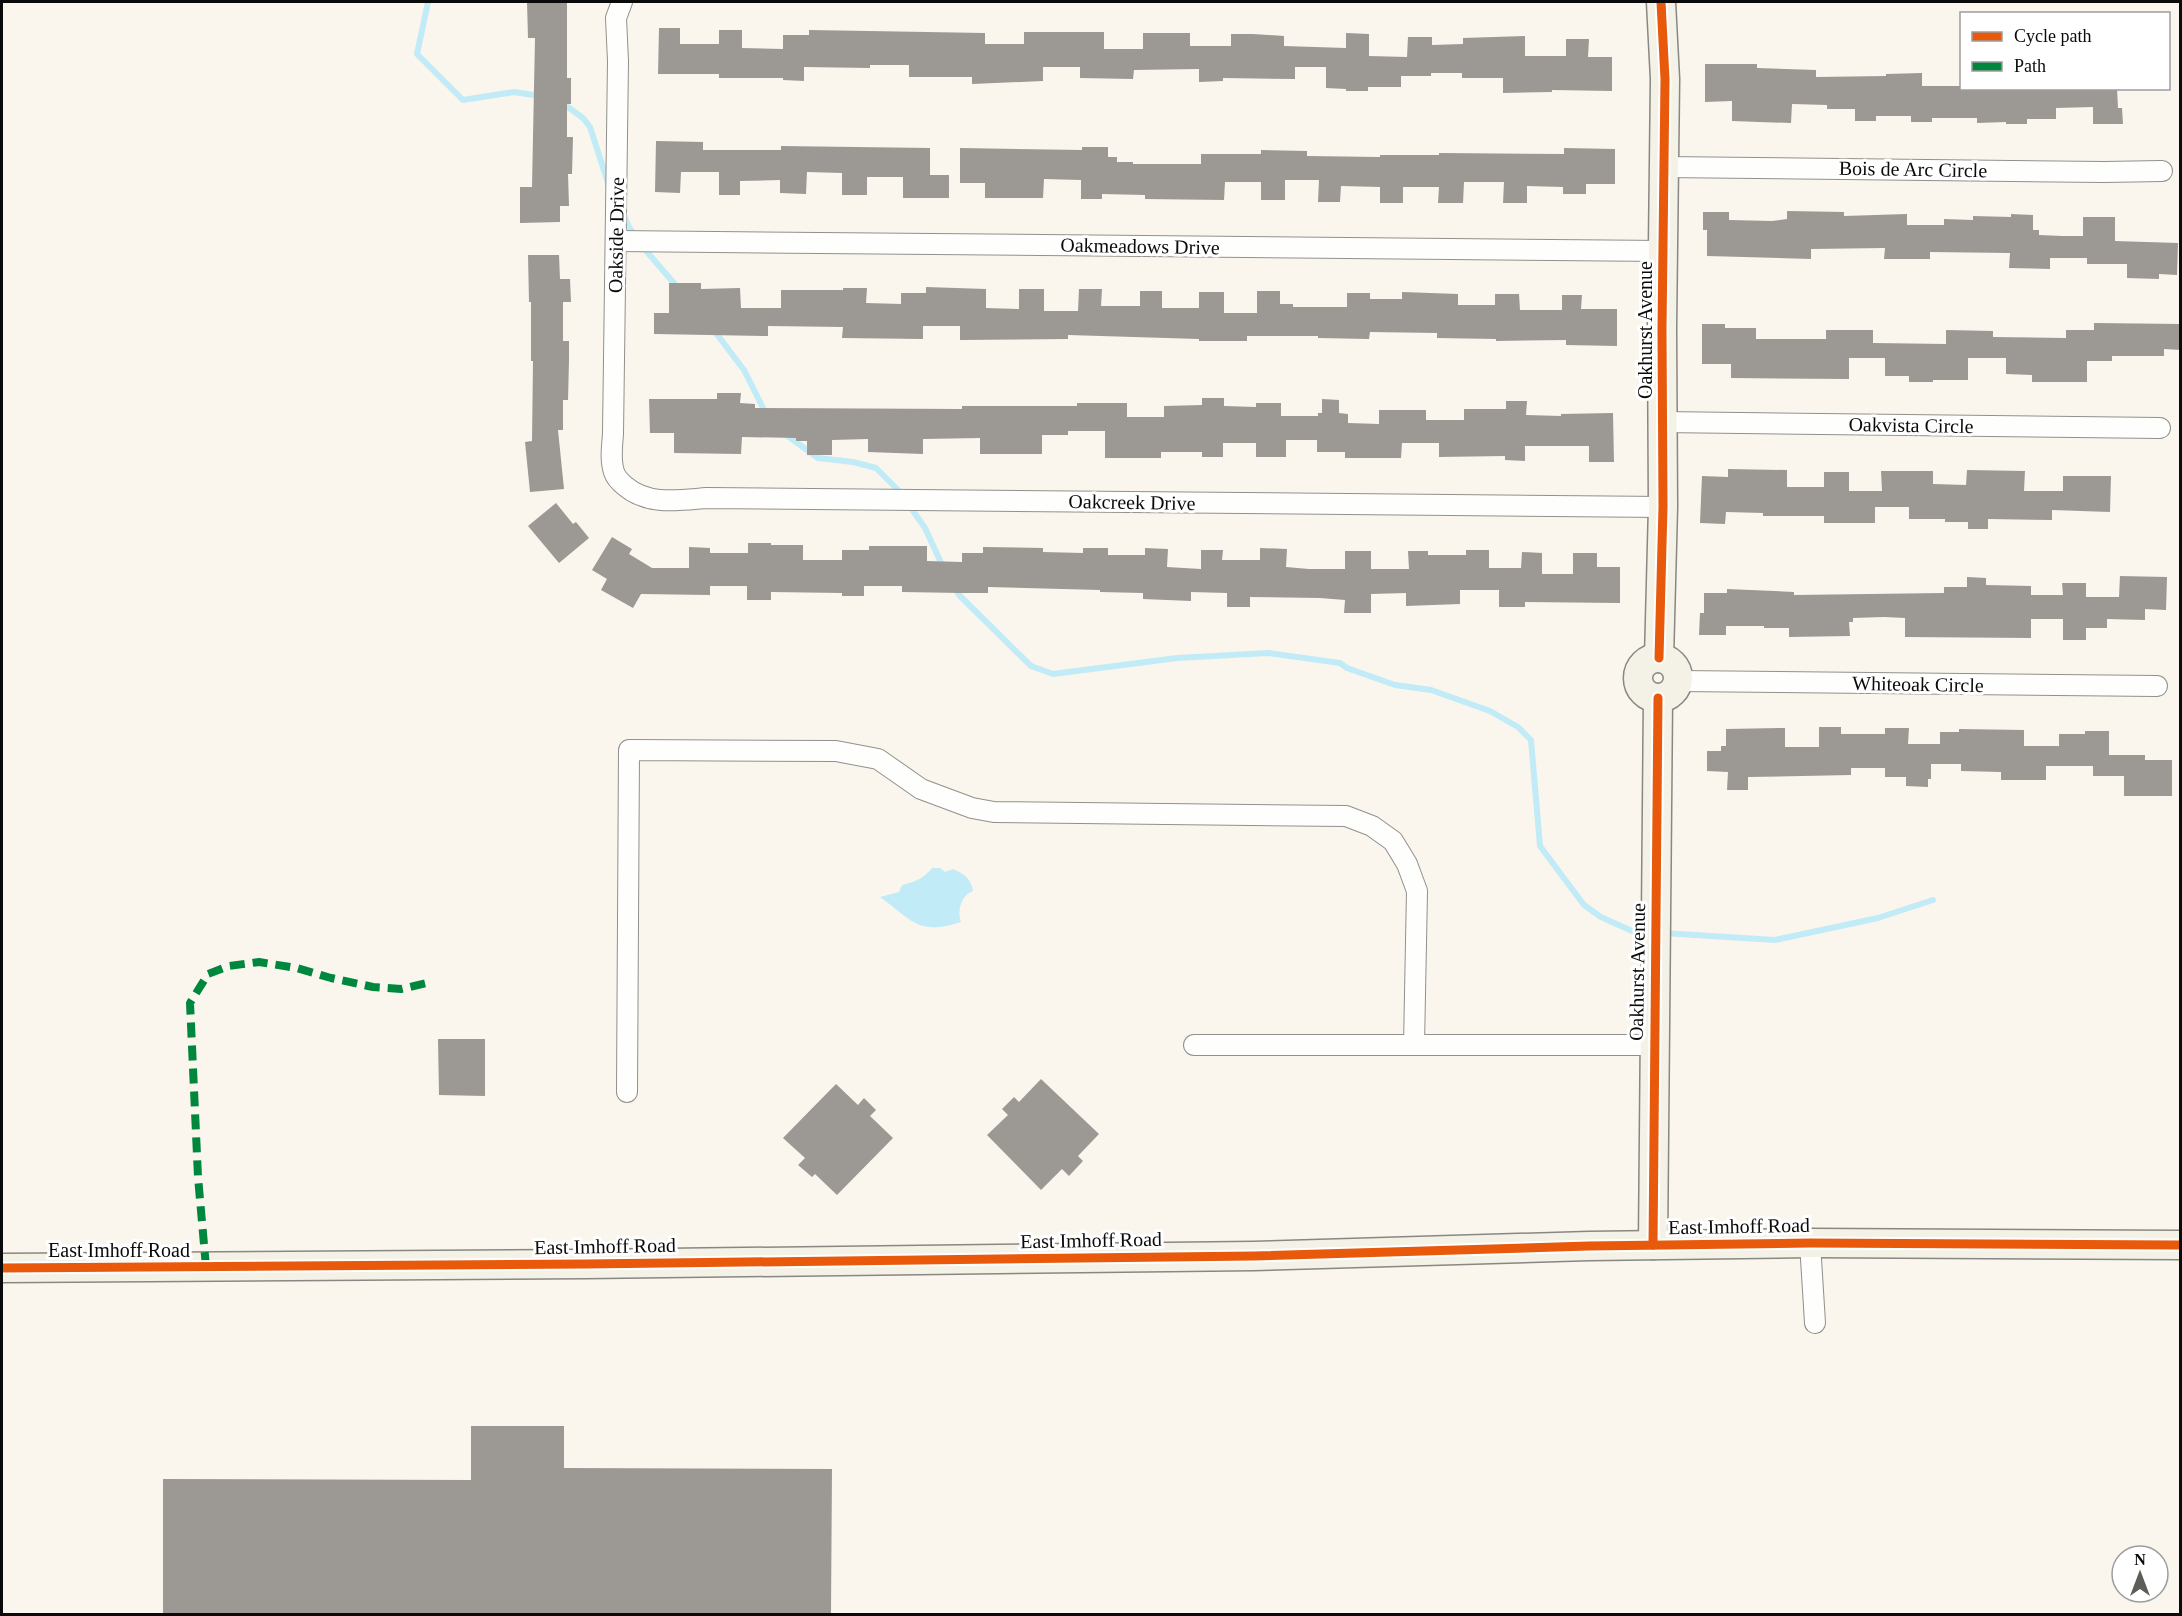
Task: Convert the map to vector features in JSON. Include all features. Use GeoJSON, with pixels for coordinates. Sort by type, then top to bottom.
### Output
{"type":"FeatureCollection","features":[{"type":"Feature","properties":{"kind":"main road","name":"Oakhurst Avenue"},"geometry":{"type":"LineString","coordinates":[[1653,1245],[1655,921],[1668,689],[1677,672],[1667,660],[1659,658],[1663,507],[1665,79],[1661,2]]}},
{"type":"Feature","properties":{"kind":"main road","name":"East Imhoff Road"},"geometry":{"type":"LineString","coordinates":[[2,1268],[1196,1257],[1810,1243],[2181,1245]]}},
{"type":"Feature","properties":{"kind":"street","name":"Oakside Drive"},"geometry":{"type":"LineString","coordinates":[[613,470],[618,238],[616,18],[622,2]]}},
{"type":"Feature","properties":{"kind":"street","name":"Bois de Arc Circle"},"geometry":{"type":"LineString","coordinates":[[1664,167],[2162,171]]}},
{"type":"Feature","properties":{"kind":"street","name":"Oakmeadows Drive"},"geometry":{"type":"LineString","coordinates":[[618,238],[655,241],[1663,251]]}},
{"type":"Feature","properties":{"kind":"street","name":"Oakvista Circle"},"geometry":{"type":"LineString","coordinates":[[1662,422],[2160,428]]}},
{"type":"Feature","properties":{"kind":"street","name":"Oakcreek Drive"},"geometry":{"type":"LineString","coordinates":[[613,470],[616,478],[629,489],[640,496],[653,499],[1663,507]]}},
{"type":"Feature","properties":{"kind":"street","name":"Whiteoak Circle"},"geometry":{"type":"LineString","coordinates":[[1668,689],[2157,686]]}},
{"type":"Feature","properties":{"kind":"street"},"geometry":{"type":"LineString","coordinates":[[627,1092],[629,750],[836,751],[878,759],[921,789],[972,808],[994,812],[1346,816],[1372,826],[1393,841],[1407,864],[1417,891],[1414,1045]]}},
{"type":"Feature","properties":{"kind":"street"},"geometry":{"type":"LineString","coordinates":[[1194,1045],[1654,1045]]}},
{"type":"Feature","properties":{"kind":"street"},"geometry":{"type":"LineString","coordinates":[[1810,1243],[1815,1323]]}},
{"type":"Feature","properties":{"kind":"water"},"geometry":{"type":"Polygon","coordinates":[[[932,868],[940,868],[945,872],[953,869],[964,875],[971,883],[973,891],[966,896],[960,908],[961,922],[946,926],[925,926],[908,919],[880,897],[899,892],[902,885],[919,879],[932,868]]]}},
{"type":"Feature","properties":{"kind":"building"},"geometry":{"type":"Polygon","coordinates":[[[527,2],[567,2],[567,78],[571,78],[571,104],[567,104],[567,137],[573,137],[572,174],[568,174],[569,206],[560,206],[560,222],[520,223],[520,187],[532,187],[535,38],[528,38],[527,2]]]}},
{"type":"Feature","properties":{"kind":"building"},"geometry":{"type":"Polygon","coordinates":[[[659,28],[680,28],[680,44],[719,44],[719,30],[742,30],[742,48],[783,49],[783,35],[809,35],[809,30],[985,33],[985,44],[1024,44],[1024,32],[1104,32],[1104,49],[1143,49],[1143,33],[1190,33],[1190,46],[1231,46],[1231,34],[1253,34],[1284,36],[1284,46],[1346,48],[1346,33],[1369,34],[1369,56],[1407,57],[1408,37],[1432,37],[1432,45],[1463,44],[1463,38],[1525,36],[1525,56],[1566,56],[1566,39],[1589,39],[1588,57],[1612,57],[1612,91],[1552,90],[1552,92],[1503,93],[1503,78],[1462,78],[1462,73],[1431,73],[1431,76],[1401,76],[1401,87],[1368,87],[1368,91],[1346,91],[1346,89],[1326,88],[1326,67],[1295,67],[1295,79],[1223,78],[1223,81],[1199,82],[1199,69],[1134,70],[1133,79],[1080,78],[1080,67],[1043,67],[1043,81],[972,84],[972,77],[909,77],[909,65],[870,65],[870,68],[804,67],[804,81],[783,80],[783,78],[719,78],[719,74],[658,74],[659,28]]]}},
{"type":"Feature","properties":{"kind":"building"},"geometry":{"type":"Polygon","coordinates":[[[1705,64],[1757,64],[1757,68],[1816,70],[1816,77],[1922,73],[1922,86],[1960,86],[1960,90],[2117,90],[2118,108],[2122,108],[2123,124],[2093,124],[2093,107],[2056,108],[2056,119],[2027,119],[2027,124],[2006,124],[2006,122],[1977,123],[1977,118],[1932,118],[1932,122],[1911,122],[1911,116],[1876,116],[1876,121],[1855,121],[1855,109],[1827,109],[1827,105],[1792,104],[1791,123],[1732,121],[1732,101],[1705,102],[1705,64]]]}},
{"type":"Feature","properties":{"kind":"building"},"geometry":{"type":"Polygon","coordinates":[[[656,141],[703,142],[703,150],[781,150],[781,146],[930,148],[930,175],[949,175],[949,198],[903,198],[903,177],[867,177],[867,195],[842,195],[842,173],[807,172],[806,194],[780,193],[780,180],[740,181],[740,195],[719,195],[719,172],[681,172],[680,193],[655,192],[656,141]]]}},
{"type":"Feature","properties":{"kind":"building"},"geometry":{"type":"Polygon","coordinates":[[[1082,147],[1108,147],[1108,157],[1117,157],[1117,162],[1133,162],[1133,164],[1201,164],[1201,154],[1261,154],[1261,150],[1307,151],[1307,156],[1380,157],[1380,155],[1439,155],[1439,153],[1564,154],[1564,148],[1615,149],[1615,184],[1586,184],[1586,194],[1563,194],[1563,187],[1527,186],[1527,203],[1503,203],[1504,182],[1464,182],[1463,203],[1438,203],[1439,187],[1403,187],[1403,203],[1380,203],[1380,187],[1341,186],[1340,202],[1318,202],[1319,180],[1285,180],[1285,200],[1261,200],[1261,182],[1225,182],[1224,200],[1145,199],[1145,195],[1102,194],[1102,199],[1081,199],[1081,180],[1044,179],[1043,198],[985,198],[985,183],[960,183],[960,148],[1082,150],[1082,147]]]}},
{"type":"Feature","properties":{"kind":"building"},"geometry":{"type":"Polygon","coordinates":[[[1787,211],[1844,212],[1844,216],[1907,214],[1907,225],[1944,225],[1944,219],[1973,220],[1973,216],[2033,215],[2033,230],[2039,230],[2039,235],[2062,236],[2083,236],[2083,217],[2115,217],[2115,241],[2178,243],[2177,275],[2159,274],[2159,279],[2127,278],[2127,264],[2087,264],[2087,258],[2050,258],[2050,269],[2009,268],[2010,253],[1930,252],[1930,259],[1884,259],[1885,248],[1811,249],[1811,259],[1707,256],[1707,230],[1703,230],[1703,212],[1729,212],[1729,220],[1772,221],[1787,219],[1787,211]]]}},
{"type":"Feature","properties":{"kind":"building"},"geometry":{"type":"Polygon","coordinates":[[[528,255],[559,255],[560,279],[570,279],[571,302],[563,302],[563,341],[569,341],[568,400],[563,400],[563,430],[558,430],[564,489],[530,492],[525,442],[532,441],[533,361],[531,361],[528,255]]]}},
{"type":"Feature","properties":{"kind":"building"},"geometry":{"type":"Polygon","coordinates":[[[669,283],[701,283],[701,289],[740,288],[741,308],[781,308],[781,290],[843,290],[843,288],[867,288],[866,303],[901,304],[901,293],[926,293],[926,287],[986,289],[986,308],[1019,309],[1019,289],[1044,289],[1044,311],[1078,311],[1079,289],[1102,289],[1101,306],[1140,306],[1140,291],[1162,291],[1162,308],[1199,308],[1199,292],[1224,292],[1224,313],[1257,313],[1257,291],[1280,291],[1280,304],[1293,304],[1293,307],[1347,307],[1347,293],[1370,293],[1370,299],[1402,299],[1402,292],[1458,294],[1458,305],[1495,305],[1495,294],[1519,294],[1520,310],[1562,310],[1562,295],[1582,295],[1581,309],[1617,309],[1617,346],[1566,345],[1566,340],[1496,341],[1496,339],[1437,338],[1437,333],[1370,332],[1369,339],[1247,336],[1247,341],[1199,341],[1199,339],[1068,335],[1068,339],[960,340],[960,326],[923,326],[923,339],[842,338],[843,327],[768,326],[768,336],[654,334],[654,313],[669,313],[669,283]]]}},
{"type":"Feature","properties":{"kind":"building"},"geometry":{"type":"Polygon","coordinates":[[[2094,323],[2181,324],[2181,350],[2164,349],[2164,356],[2112,356],[2112,361],[2087,361],[2087,382],[2032,382],[2032,375],[2006,374],[2006,358],[1968,358],[1968,380],[1933,380],[1933,382],[1909,382],[1909,376],[1885,376],[1885,358],[1849,358],[1849,379],[1731,378],[1731,364],[1702,364],[1702,324],[1725,324],[1725,328],[1756,328],[1756,339],[1826,339],[1826,330],[1873,330],[1873,343],[1946,344],[1946,330],[1993,331],[1993,337],[2066,338],[2066,330],[2094,330],[2094,323]]]}},
{"type":"Feature","properties":{"kind":"building"},"geometry":{"type":"Polygon","coordinates":[[[717,393],[741,393],[740,403],[755,404],[755,408],[962,409],[962,406],[1077,406],[1077,403],[1127,403],[1127,417],[1164,417],[1164,406],[1202,405],[1202,398],[1224,398],[1224,406],[1256,407],[1256,403],[1281,403],[1281,416],[1318,416],[1318,413],[1322,413],[1322,399],[1339,400],[1339,413],[1348,414],[1348,423],[1379,424],[1379,410],[1426,410],[1426,420],[1464,420],[1464,409],[1506,409],[1506,401],[1527,401],[1526,415],[1561,416],[1561,414],[1613,413],[1614,462],[1589,462],[1589,446],[1525,446],[1525,461],[1505,460],[1505,456],[1439,457],[1439,443],[1402,443],[1401,458],[1345,458],[1345,452],[1317,452],[1317,440],[1286,440],[1286,457],[1256,457],[1256,443],[1223,443],[1223,457],[1202,457],[1202,452],[1161,452],[1161,458],[1105,458],[1105,431],[1068,431],[1068,435],[1042,435],[1042,454],[980,454],[980,438],[923,439],[923,454],[868,452],[868,439],[832,440],[832,455],[807,455],[807,441],[796,441],[796,438],[742,437],[741,454],[674,453],[674,433],[650,433],[649,399],[717,399],[717,393]]]}},
{"type":"Feature","properties":{"kind":"building"},"geometry":{"type":"Polygon","coordinates":[[[1728,469],[1787,470],[1787,487],[1824,487],[1824,472],[1849,472],[1849,491],[1882,491],[1881,471],[1933,471],[1933,484],[1966,485],[1967,470],[2025,471],[2024,491],[2063,491],[2063,476],[2111,476],[2110,512],[2052,510],[2052,520],[1988,519],[1988,529],[1968,529],[1968,522],[1945,522],[1945,519],[1909,519],[1909,507],[1875,507],[1875,523],[1824,523],[1824,516],[1763,516],[1763,513],[1726,512],[1725,524],[1700,523],[1702,476],[1728,477],[1728,469]]]}},
{"type":"Feature","properties":{"kind":"building"},"geometry":{"type":"Polygon","coordinates":[[[556,503],[573,524],[576,522],[589,538],[559,563],[528,526],[556,503]]]}},
{"type":"Feature","properties":{"kind":"building"},"geometry":{"type":"Polygon","coordinates":[[[612,537],[632,549],[629,554],[652,568],[689,568],[689,547],[710,548],[710,553],[748,553],[748,543],[803,545],[803,560],[842,560],[842,550],[869,550],[869,546],[927,546],[927,561],[962,562],[962,553],[983,553],[983,547],[1043,548],[1043,552],[1083,553],[1083,548],[1108,548],[1108,555],[1145,555],[1145,548],[1168,549],[1167,567],[1201,569],[1201,550],[1223,550],[1222,560],[1260,560],[1260,548],[1287,549],[1286,567],[1309,569],[1345,569],[1345,551],[1371,551],[1371,569],[1409,569],[1408,551],[1428,551],[1428,555],[1466,555],[1466,550],[1489,550],[1489,568],[1521,568],[1522,552],[1542,553],[1542,574],[1573,574],[1573,553],[1597,553],[1597,567],[1620,567],[1620,603],[1525,602],[1525,607],[1499,607],[1499,590],[1460,590],[1460,604],[1406,606],[1406,593],[1371,594],[1371,613],[1344,613],[1345,600],[1320,598],[1250,597],[1250,607],[1227,607],[1227,593],[1191,592],[1191,601],[1143,599],[1143,593],[1100,592],[1100,590],[988,587],[988,593],[902,592],[902,586],[864,586],[864,596],[842,596],[842,593],[771,592],[771,600],[747,600],[747,586],[710,586],[710,595],[641,594],[633,608],[601,590],[607,579],[592,570],[612,537]]]}},
{"type":"Feature","properties":{"kind":"building"},"geometry":{"type":"Polygon","coordinates":[[[2120,576],[2167,577],[2166,610],[2145,609],[2145,620],[2107,619],[2107,628],[2086,628],[2086,640],[2063,640],[2063,619],[2031,619],[2031,638],[1905,637],[1905,618],[1884,617],[1853,618],[1853,622],[1849,622],[1850,636],[1789,637],[1789,628],[1764,628],[1764,626],[1726,626],[1726,635],[1699,635],[1700,613],[1704,613],[1704,593],[1727,593],[1727,589],[1794,592],[1794,595],[1944,593],[1944,587],[1967,587],[1967,577],[1986,578],[1986,585],[2031,586],[2031,595],[2063,595],[2062,583],[2086,583],[2086,597],[2119,597],[2120,576]]]}},
{"type":"Feature","properties":{"kind":"building"},"geometry":{"type":"Polygon","coordinates":[[[1819,727],[1841,727],[1841,734],[1885,734],[1885,728],[1909,728],[1908,744],[1940,744],[1940,732],[1959,732],[1959,729],[2024,730],[2024,746],[2059,746],[2059,734],[2109,731],[2109,755],[2145,755],[2145,760],[2172,760],[2172,796],[2124,796],[2124,776],[2093,776],[2093,766],[2046,766],[2046,780],[2001,780],[2001,772],[1961,771],[1961,764],[1931,764],[1931,779],[1928,779],[1928,787],[1906,786],[1906,777],[1885,777],[1885,768],[1851,768],[1851,775],[1748,777],[1748,790],[1727,790],[1728,772],[1707,771],[1707,751],[1721,751],[1721,746],[1726,746],[1726,729],[1785,728],[1785,747],[1819,747],[1819,727]]]}},
{"type":"Feature","properties":{"kind":"building"},"geometry":{"type":"Polygon","coordinates":[[[438,1039],[485,1039],[485,1096],[439,1095],[438,1039]]]}},
{"type":"Feature","properties":{"kind":"building"},"geometry":{"type":"Polygon","coordinates":[[[1041,1079],[1099,1134],[1078,1156],[1083,1161],[1069,1176],[1062,1169],[1041,1190],[987,1135],[1008,1115],[1002,1109],[1014,1097],[1019,1102],[1041,1079]]]}},
{"type":"Feature","properties":{"kind":"building"},"geometry":{"type":"Polygon","coordinates":[[[836,1084],[858,1105],[864,1098],[876,1110],[870,1116],[893,1138],[837,1195],[815,1174],[812,1177],[798,1165],[805,1158],[783,1138],[836,1084]]]}},
{"type":"Feature","properties":{"kind":"building"},"geometry":{"type":"Polygon","coordinates":[[[471,1426],[564,1426],[564,1468],[832,1469],[831,1614],[163,1614],[163,1479],[471,1480],[471,1426]]]}},
{"type":"Feature","properties":{"kind":"waterway"},"geometry":{"type":"LineString","coordinates":[[428,2],[417,54],[463,100],[514,92],[540,96]]}},
{"type":"Feature","properties":{"kind":"waterway"},"geometry":{"type":"LineString","coordinates":[[561,102],[583,118],[590,127],[609,186]]}},
{"type":"Feature","properties":{"kind":"waterway"},"geometry":{"type":"LineString","coordinates":[[622,211],[635,236]]}},
{"type":"Feature","properties":{"kind":"waterway"},"geometry":{"type":"LineString","coordinates":[[641,245],[679,289]]}},
{"type":"Feature","properties":{"kind":"waterway"},"geometry":{"type":"LineString","coordinates":[[713,329],[744,370],[766,414]]}},
{"type":"Feature","properties":{"kind":"waterway"},"geometry":{"type":"LineString","coordinates":[[785,434],[818,458],[853,462],[876,468],[904,496]]}},
{"type":"Feature","properties":{"kind":"waterway"},"geometry":{"type":"LineString","coordinates":[[909,505],[925,528],[943,567]]}},
{"type":"Feature","properties":{"kind":"waterway"},"geometry":{"type":"LineString","coordinates":[[954,586],[959,595],[1031,666],[1053,674],[1177,658],[1268,653],[1340,663],[1347,668],[1395,685],[1431,690],[1490,711],[1518,727],[1531,740],[1540,846],[1584,905],[1601,917],[1632,931],[1647,932]]}},
{"type":"Feature","properties":{"kind":"waterway"},"geometry":{"type":"LineString","coordinates":[[1663,933],[1775,940],[1878,918],[1933,900]]}},
{"type":"Feature","properties":{"kind":"marked path"},"geometry":{"type":"LineString","coordinates":[[206,1267],[198,1177],[190,1003],[208,974],[229,966],[259,962],[297,968],[373,987],[401,989],[427,983]]}},
{"type":"Feature","properties":{"kind":"cycle path"},"geometry":{"type":"LineString","coordinates":[[1659,658],[1663,507],[1662,329],[1665,79],[1661,2]]}},
{"type":"Feature","properties":{"kind":"cycle path"},"geometry":{"type":"LineString","coordinates":[[1653,1245],[1658,698]]}},
{"type":"Feature","properties":{"kind":"cycle path"},"geometry":{"type":"LineString","coordinates":[[2,1268],[1254,1256],[1589,1246],[1810,1243],[2180,1245]]}}]}
